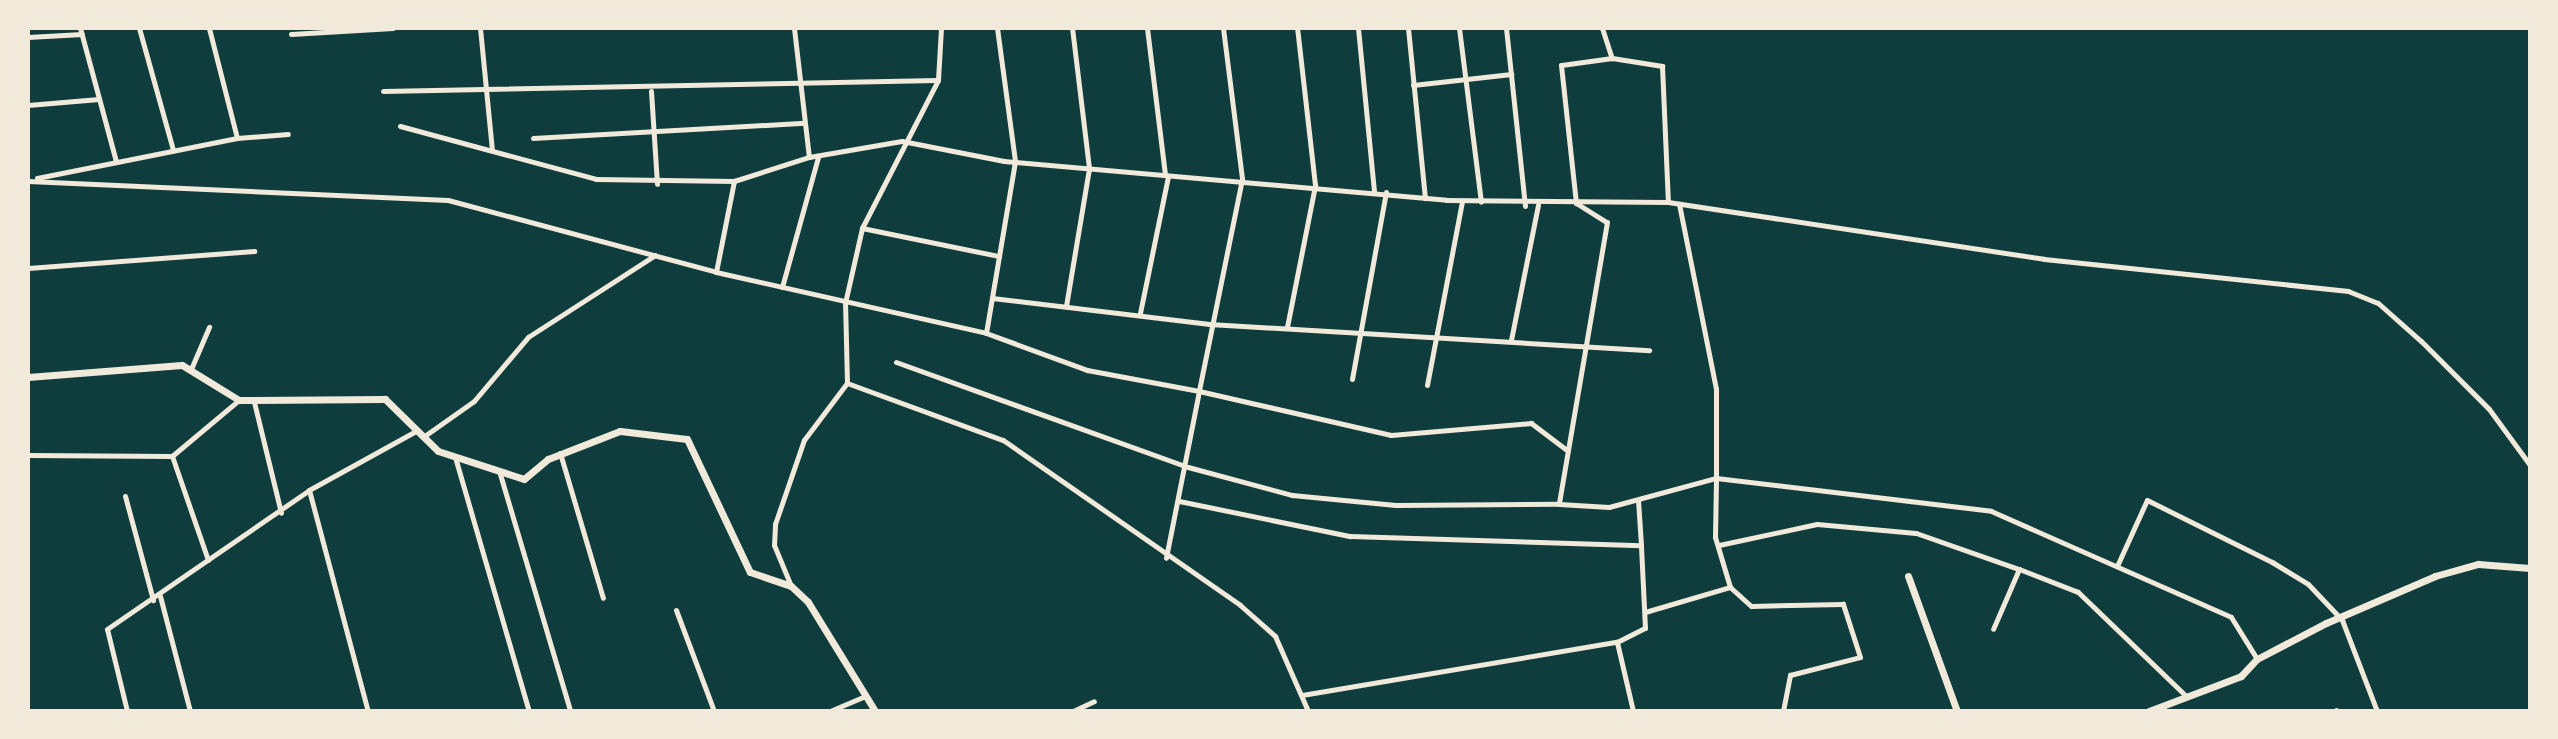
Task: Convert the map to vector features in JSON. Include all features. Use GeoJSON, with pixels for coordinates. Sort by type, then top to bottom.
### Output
{"type":"FeatureCollection","features":[{"type":"Feature","properties":{"kind":"street"},"geometry":{"type":"LineString","coordinates":[[139,28],[173,150]]}},
{"type":"Feature","properties":{"kind":"street"},"geometry":{"type":"LineString","coordinates":[[209,28],[237,138]]}},
{"type":"Feature","properties":{"kind":"street"},"geometry":{"type":"LineString","coordinates":[[291,34],[393,28]]}},
{"type":"Feature","properties":{"kind":"street"},"geometry":{"type":"LineString","coordinates":[[480,28],[489,88],[492,150]]}},
{"type":"Feature","properties":{"kind":"street"},"geometry":{"type":"LineString","coordinates":[[794,28],[809,157]]}},
{"type":"Feature","properties":{"kind":"street"},"geometry":{"type":"LineString","coordinates":[[875,711],[791,586],[774,545],[781,500],[804,440],[847,383],[845,303],[862,228],[902,141],[938,80],[941,28]]}},
{"type":"Feature","properties":{"kind":"street"},"geometry":{"type":"LineString","coordinates":[[986,333],[1015,161],[997,28]]}},
{"type":"Feature","properties":{"kind":"street"},"geometry":{"type":"LineString","coordinates":[[1066,306],[1089,168],[1072,28]]}},
{"type":"Feature","properties":{"kind":"street"},"geometry":{"type":"LineString","coordinates":[[1140,313],[1167,175],[1147,28]]}},
{"type":"Feature","properties":{"kind":"street"},"geometry":{"type":"LineString","coordinates":[[1166,558],[1188,467],[1209,324],[1242,179],[1223,28]]}},
{"type":"Feature","properties":{"kind":"street"},"geometry":{"type":"LineString","coordinates":[[1287,327],[1315,185],[1297,28]]}},
{"type":"Feature","properties":{"kind":"street"},"geometry":{"type":"LineString","coordinates":[[1358,28],[1374,192]]}},
{"type":"Feature","properties":{"kind":"street"},"geometry":{"type":"LineString","coordinates":[[1408,28],[1425,198]]}},
{"type":"Feature","properties":{"kind":"street"},"geometry":{"type":"LineString","coordinates":[[1459,28],[1481,202]]}},
{"type":"Feature","properties":{"kind":"street"},"geometry":{"type":"LineString","coordinates":[[1506,28],[1525,206]]}},
{"type":"Feature","properties":{"kind":"street"},"geometry":{"type":"LineString","coordinates":[[1602,28],[1612,58]]}},
{"type":"Feature","properties":{"kind":"street"},"geometry":{"type":"LineString","coordinates":[[28,37],[81,31],[116,161]]}},
{"type":"Feature","properties":{"kind":"street"},"geometry":{"type":"LineString","coordinates":[[1576,203],[1561,65],[1612,58],[1662,66],[1668,202]]}},
{"type":"Feature","properties":{"kind":"street"},"geometry":{"type":"LineString","coordinates":[[1413,85],[1511,74]]}},
{"type":"Feature","properties":{"kind":"street"},"geometry":{"type":"LineString","coordinates":[[383,91],[489,88],[651,91],[938,80]]}},
{"type":"Feature","properties":{"kind":"street"},"geometry":{"type":"LineString","coordinates":[[651,91],[657,184]]}},
{"type":"Feature","properties":{"kind":"street"},"geometry":{"type":"LineString","coordinates":[[28,105],[99,99]]}},
{"type":"Feature","properties":{"kind":"street"},"geometry":{"type":"LineString","coordinates":[[533,138],[654,134],[805,123]]}},
{"type":"Feature","properties":{"kind":"street"},"geometry":{"type":"LineString","coordinates":[[400,126],[596,179],[657,184],[734,181],[809,157],[902,141],[1015,161],[1315,185],[1462,201],[1525,206],[1668,202],[2089,265],[2348,291],[2378,303],[2421,341],[2489,409],[2530,465]]}},
{"type":"Feature","properties":{"kind":"street"},"geometry":{"type":"LineString","coordinates":[[28,180],[237,138],[288,134]]}},
{"type":"Feature","properties":{"kind":"street"},"geometry":{"type":"LineString","coordinates":[[782,287],[819,156]]}},
{"type":"Feature","properties":{"kind":"street"},"geometry":{"type":"LineString","coordinates":[[28,180],[448,200],[716,272],[986,333],[1087,370],[1199,391],[1391,435],[1531,423],[1568,451]]}},
{"type":"Feature","properties":{"kind":"street"},"geometry":{"type":"LineString","coordinates":[[716,272],[734,181]]}},
{"type":"Feature","properties":{"kind":"street"},"geometry":{"type":"LineString","coordinates":[[1352,379],[1386,192]]}},
{"type":"Feature","properties":{"kind":"street"},"geometry":{"type":"LineString","coordinates":[[1427,385],[1462,201]]}},
{"type":"Feature","properties":{"kind":"street"},"geometry":{"type":"LineString","coordinates":[[1559,504],[1607,222],[1576,203]]}},
{"type":"Feature","properties":{"kind":"street"},"geometry":{"type":"LineString","coordinates":[[1679,204],[1716,389],[1719,545],[1730,587],[1751,606],[1843,604],[1860,660],[1790,675],[1783,711]]}},
{"type":"Feature","properties":{"kind":"street"},"geometry":{"type":"LineString","coordinates":[[1511,340],[1538,205]]}},
{"type":"Feature","properties":{"kind":"street"},"geometry":{"type":"LineString","coordinates":[[862,228],[999,256]]}},
{"type":"Feature","properties":{"kind":"street"},"geometry":{"type":"LineString","coordinates":[[28,268],[254,251]]}},
{"type":"Feature","properties":{"kind":"street"},"geometry":{"type":"LineString","coordinates":[[422,437],[474,401],[528,337],[656,255]]}},
{"type":"Feature","properties":{"kind":"street"},"geometry":{"type":"LineString","coordinates":[[992,298],[1140,313],[1209,324],[1361,330],[1649,350]]}},
{"type":"Feature","properties":{"kind":"street"},"geometry":{"type":"LineString","coordinates":[[191,369],[209,327]]}},
{"type":"Feature","properties":{"kind":"street"},"geometry":{"type":"LineString","coordinates":[[896,362],[1188,467],[1292,495],[1396,505],[1559,504],[1638,500],[1716,478],[1991,511],[2231,617],[2257,659]]}},
{"type":"Feature","properties":{"kind":"street"},"geometry":{"type":"LineString","coordinates":[[28,377],[191,369],[239,400],[385,399],[414,432],[455,457],[500,474],[535,475],[560,453],[620,431],[687,439],[750,572],[791,586]]}},
{"type":"Feature","properties":{"kind":"street"},"geometry":{"type":"LineString","coordinates":[[847,383],[1003,440],[1275,636],[1308,711]]}},
{"type":"Feature","properties":{"kind":"street"},"geometry":{"type":"LineString","coordinates":[[28,455],[172,456],[239,400]]}},
{"type":"Feature","properties":{"kind":"street"},"geometry":{"type":"LineString","coordinates":[[254,402],[281,513]]}},
{"type":"Feature","properties":{"kind":"street"},"geometry":{"type":"LineString","coordinates":[[127,711],[107,631],[281,513],[309,490],[414,432]]}},
{"type":"Feature","properties":{"kind":"street"},"geometry":{"type":"LineString","coordinates":[[560,453],[603,598]]}},
{"type":"Feature","properties":{"kind":"street"},"geometry":{"type":"LineString","coordinates":[[172,456],[208,560]]}},
{"type":"Feature","properties":{"kind":"street"},"geometry":{"type":"LineString","coordinates":[[455,457],[529,711]]}},
{"type":"Feature","properties":{"kind":"street"},"geometry":{"type":"LineString","coordinates":[[500,474],[570,711]]}},
{"type":"Feature","properties":{"kind":"street"},"geometry":{"type":"LineString","coordinates":[[309,490],[368,711]]}},
{"type":"Feature","properties":{"kind":"street"},"geometry":{"type":"LineString","coordinates":[[125,496],[153,600]]}},
{"type":"Feature","properties":{"kind":"street"},"geometry":{"type":"LineString","coordinates":[[1302,695],[1617,642],[1643,630],[1645,612],[1638,500]]}},
{"type":"Feature","properties":{"kind":"street"},"geometry":{"type":"LineString","coordinates":[[2117,566],[2147,500],[2296,576],[2342,620],[2377,711]]}},
{"type":"Feature","properties":{"kind":"street"},"geometry":{"type":"LineString","coordinates":[[1179,501],[1350,536],[1641,545]]}},
{"type":"Feature","properties":{"kind":"street"},"geometry":{"type":"LineString","coordinates":[[1719,545],[1817,524],[1868,526],[1916,533],[2078,592],[2187,697]]}},
{"type":"Feature","properties":{"kind":"street"},"geometry":{"type":"LineString","coordinates":[[2150,711],[2241,676],[2257,659],[2478,564],[2530,568]]}},
{"type":"Feature","properties":{"kind":"street"},"geometry":{"type":"LineString","coordinates":[[1993,629],[2019,569]]}},
{"type":"Feature","properties":{"kind":"street"},"geometry":{"type":"LineString","coordinates":[[1908,576],[1957,711]]}},
{"type":"Feature","properties":{"kind":"street"},"geometry":{"type":"LineString","coordinates":[[1645,612],[1730,587]]}},
{"type":"Feature","properties":{"kind":"street"},"geometry":{"type":"LineString","coordinates":[[160,595],[190,711]]}},
{"type":"Feature","properties":{"kind":"street"},"geometry":{"type":"LineString","coordinates":[[676,610],[714,711]]}},
{"type":"Feature","properties":{"kind":"street"},"geometry":{"type":"LineString","coordinates":[[1617,642],[1633,711]]}},
{"type":"Feature","properties":{"kind":"street"},"geometry":{"type":"LineString","coordinates":[[830,711],[867,696]]}},
{"type":"Feature","properties":{"kind":"street"},"geometry":{"type":"LineString","coordinates":[[1073,711],[1094,701]]}}]}
